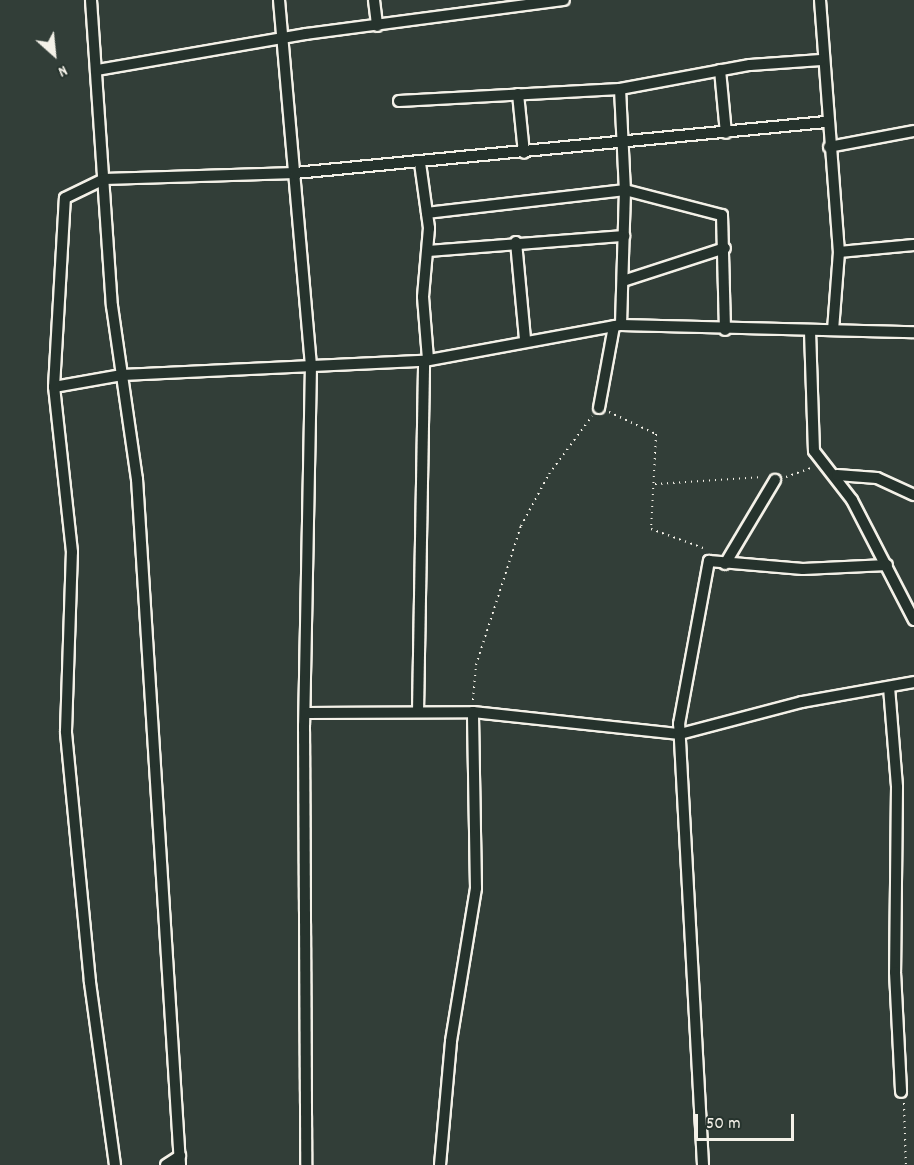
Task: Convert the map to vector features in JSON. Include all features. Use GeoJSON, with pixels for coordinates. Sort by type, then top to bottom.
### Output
{"type":"FeatureCollection","features":[{"type":"Feature","properties":{"kind":"street"},"geometry":{"type":"LineString","coordinates":[[91,0],[122,375],[137,479],[180,1161],[166,1165]]}},
{"type":"Feature","properties":{"kind":"street"},"geometry":{"type":"LineString","coordinates":[[279,0],[311,365],[306,713],[306,1165]]}},
{"type":"Feature","properties":{"kind":"street"},"geometry":{"type":"LineString","coordinates":[[374,0],[377,26]]}},
{"type":"Feature","properties":{"kind":"street"},"geometry":{"type":"LineString","coordinates":[[97,70],[282,40],[564,0]]}},
{"type":"Feature","properties":{"kind":"street"},"geometry":{"type":"LineString","coordinates":[[820,0],[821,60],[839,252],[833,330]]}},
{"type":"Feature","properties":{"kind":"street"},"geometry":{"type":"LineString","coordinates":[[399,101],[620,89],[720,70],[821,60]]}},
{"type":"Feature","properties":{"kind":"street"},"geometry":{"type":"LineString","coordinates":[[720,70],[726,133]]}},
{"type":"Feature","properties":{"kind":"street"},"geometry":{"type":"LineString","coordinates":[[599,408],[618,325],[623,281],[625,190],[620,89]]}},
{"type":"Feature","properties":{"kind":"street"},"geometry":{"type":"LineString","coordinates":[[518,94],[524,153]]}},
{"type":"Feature","properties":{"kind":"street"},"geometry":{"type":"LineString","coordinates":[[115,1165],[90,982],[66,731],[72,552],[54,387],[65,198],[104,179],[295,173],[420,163],[826,122]]}},
{"type":"Feature","properties":{"kind":"street"},"geometry":{"type":"LineString","coordinates":[[828,147],[914,131]]}},
{"type":"Feature","properties":{"kind":"street"},"geometry":{"type":"LineString","coordinates":[[418,712],[426,360],[423,297],[428,252],[427,213],[420,163]]}},
{"type":"Feature","properties":{"kind":"street"},"geometry":{"type":"LineString","coordinates":[[427,213],[625,190],[722,215],[725,248],[724,330]]}},
{"type":"Feature","properties":{"kind":"street"},"geometry":{"type":"LineString","coordinates":[[428,252],[516,242],[624,236]]}},
{"type":"Feature","properties":{"kind":"street"},"geometry":{"type":"LineString","coordinates":[[516,242],[525,339]]}},
{"type":"Feature","properties":{"kind":"street"},"geometry":{"type":"LineString","coordinates":[[839,252],[914,245]]}},
{"type":"Feature","properties":{"kind":"street"},"geometry":{"type":"LineString","coordinates":[[623,281],[725,248]]}},
{"type":"Feature","properties":{"kind":"street"},"geometry":{"type":"LineString","coordinates":[[54,387],[122,375],[426,360],[525,339],[618,325],[724,330],[914,332]]}},
{"type":"Feature","properties":{"kind":"street"},"geometry":{"type":"LineString","coordinates":[[810,332],[814,451],[837,475],[887,565],[914,620]]}},
{"type":"Feature","properties":{"kind":"street"},"geometry":{"type":"LineString","coordinates":[[837,475],[877,478],[914,495]]}},
{"type":"Feature","properties":{"kind":"street"},"geometry":{"type":"LineString","coordinates":[[725,564],[775,480]]}},
{"type":"Feature","properties":{"kind":"street"},"geometry":{"type":"LineString","coordinates":[[703,1165],[680,734],[687,669],[709,561],[802,569],[887,565]]}},
{"type":"Feature","properties":{"kind":"street"},"geometry":{"type":"LineString","coordinates":[[306,713],[473,712],[680,734],[802,702],[914,682]]}},
{"type":"Feature","properties":{"kind":"street"},"geometry":{"type":"LineString","coordinates":[[889,687],[897,787],[895,972],[902,1092]]}},
{"type":"Feature","properties":{"kind":"street"},"geometry":{"type":"LineString","coordinates":[[440,1165],[451,1041],[476,888],[473,712]]}},
{"type":"Feature","properties":{"kind":"path"},"geometry":{"type":"LineString","coordinates":[[473,712],[476,665],[521,526],[549,474],[599,408],[639,422],[656,434],[651,529],[710,550],[709,561]]}},
{"type":"Feature","properties":{"kind":"path"},"geometry":{"type":"LineString","coordinates":[[654,484],[775,480],[810,471],[820,457]]}},
{"type":"Feature","properties":{"kind":"path"},"geometry":{"type":"LineString","coordinates":[[902,1092],[906,1165]]}}]}
